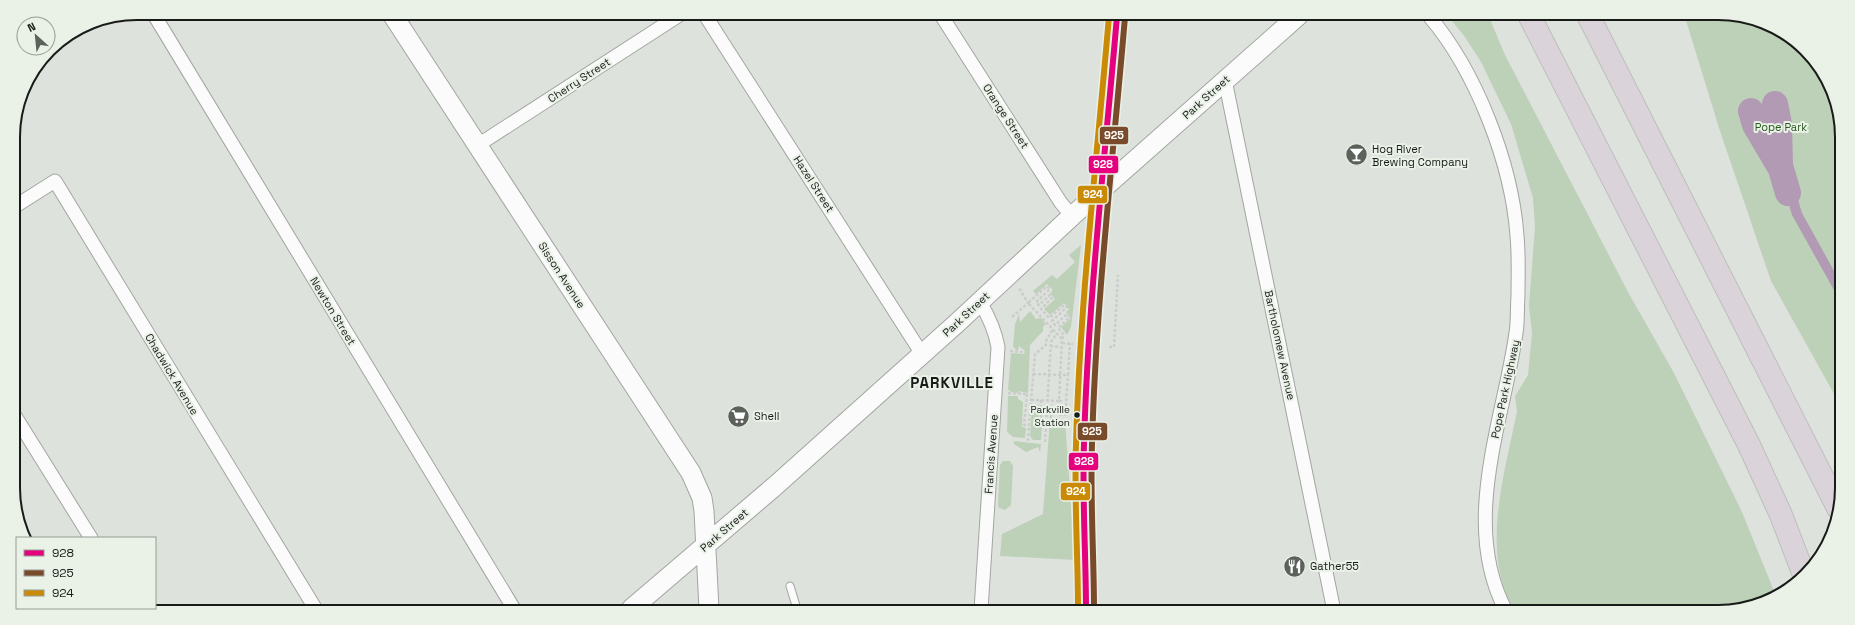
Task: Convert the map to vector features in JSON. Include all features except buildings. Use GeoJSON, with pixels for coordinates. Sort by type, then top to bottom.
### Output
{"type":"FeatureCollection","features":[{"type":"Feature","properties":{"kind":"highway"},"geometry":{"type":"LineString","coordinates":[[1532,20],[1749,445],[1781,515],[1802,569]]}},
{"type":"Feature","properties":{"kind":"highway"},"geometry":{"type":"LineString","coordinates":[[1584,20],[1593,25],[1834,500]]}},
{"type":"Feature","properties":{"kind":"main road","name":"Sisson Avenue"},"geometry":{"type":"LineString","coordinates":[[396,20],[691,473],[702,498],[705,521],[709,605]]}},
{"type":"Feature","properties":{"kind":"main road","name":"Park Street"},"geometry":{"type":"LineString","coordinates":[[636,605],[706,546],[922,354],[1072,216],[1293,20]]}},
{"type":"Feature","properties":{"kind":"street","name":"Newton Street"},"geometry":{"type":"LineString","coordinates":[[156,20],[512,605]]}},
{"type":"Feature","properties":{"kind":"street","name":"Cherry Street"},"geometry":{"type":"LineString","coordinates":[[478,145],[671,20]]}},
{"type":"Feature","properties":{"kind":"street","name":"Hazel Street"},"geometry":{"type":"LineString","coordinates":[[709,20],[922,354]]}},
{"type":"Feature","properties":{"kind":"street","name":"Orange Street"},"geometry":{"type":"LineString","coordinates":[[944,20],[1061,203],[1072,216]]}},
{"type":"Feature","properties":{"kind":"street","name":"Pope Park Highway"},"geometry":{"type":"LineString","coordinates":[[1432,20],[1454,49],[1480,98],[1497,144],[1510,189],[1517,236],[1517,331],[1509,378],[1498,420],[1490,460],[1486,504],[1487,549],[1490,569],[1504,605]]}},
{"type":"Feature","properties":{"kind":"street","name":"Bartholomew Avenue"},"geometry":{"type":"LineString","coordinates":[[1225,80],[1333,605]]}},
{"type":"Feature","properties":{"kind":"street","name":"Chadwick Avenue"},"geometry":{"type":"LineString","coordinates":[[20,203],[55,181],[313,605]]}},
{"type":"Feature","properties":{"kind":"street","name":"Francis Avenue"},"geometry":{"type":"LineString","coordinates":[[980,302],[995,331],[998,347],[982,605]]}},
{"type":"Feature","properties":{"kind":"street"},"geometry":{"type":"LineString","coordinates":[[20,424],[90,537]]}},
{"type":"Feature","properties":{"kind":"lane"},"geometry":{"type":"LineString","coordinates":[[1086,605],[1084,446],[1096,268],[1117,20]]}},
{"type":"Feature","properties":{"kind":"lane"},"geometry":{"type":"LineString","coordinates":[[790,586],[796,605]]}},
{"type":"Feature","properties":{"kind":"path"},"geometry":{"type":"LineString","coordinates":[[1109,347],[1114,347],[1118,275]]}},
{"type":"Feature","properties":{"kind":"path"},"geometry":{"type":"LineString","coordinates":[[1012,317],[1047,286],[1050,289],[1036,302],[1039,305],[1050,295],[1052,298],[1041,309],[1049,318],[1064,304],[1067,307],[1052,321],[1055,325],[1067,314],[1070,317],[1058,328],[1064,335],[1061,347],[1059,401],[1061,401],[1061,416]]}},
{"type":"Feature","properties":{"kind":"path"},"geometry":{"type":"LineString","coordinates":[[1019,287],[1028,303],[1062,339]]}},
{"type":"Feature","properties":{"kind":"path"},"geometry":{"type":"LineString","coordinates":[[1046,346],[1046,341],[1053,329]]}},
{"type":"Feature","properties":{"kind":"path"},"geometry":{"type":"LineString","coordinates":[[1045,442],[1050,346],[1052,338],[1057,333]]}},
{"type":"Feature","properties":{"kind":"path"},"geometry":{"type":"LineString","coordinates":[[1062,343],[1072,343],[1065,416]]}},
{"type":"Feature","properties":{"kind":"path"},"geometry":{"type":"LineString","coordinates":[[1028,441],[1034,354],[1046,346],[1061,347]]}},
{"type":"Feature","properties":{"kind":"path"},"geometry":{"type":"LineString","coordinates":[[1009,351],[1023,352]]}},
{"type":"Feature","properties":{"kind":"path"},"geometry":{"type":"LineString","coordinates":[[1033,374],[1068,375]]}},
{"type":"Feature","properties":{"kind":"path"},"geometry":{"type":"LineString","coordinates":[[1006,393],[1031,395]]}},
{"type":"Feature","properties":{"kind":"path"},"geometry":{"type":"LineString","coordinates":[[1026,394],[1024,425],[1029,425]]}},
{"type":"Feature","properties":{"kind":"path"},"geometry":{"type":"LineString","coordinates":[[1031,400],[1059,401]]}},
{"type":"Feature","properties":{"kind":"path"},"geometry":{"type":"LineString","coordinates":[[1041,400],[1041,422],[1046,423]]}},
{"type":"Feature","properties":{"kind":"path"},"geometry":{"type":"LineString","coordinates":[[1054,411],[1061,411]]}},
{"type":"Feature","properties":{"kind":"green space"},"geometry":{"type":"Polygon","coordinates":[[[1451,20],[1490,20],[1505,55],[1628,292],[1674,373],[1742,512],[1774,591],[1770,593],[1748,601],[1726,605],[1512,605],[1504,589],[1498,564],[1498,513],[1517,411],[1515,396],[1528,375],[1532,333],[1529,306],[1535,227],[1533,198],[1511,124],[1481,62],[1465,37],[1451,20]]]}},
{"type":"Feature","properties":{"kind":"green space","name":"Pope Park"},"geometry":{"type":"Polygon","coordinates":[[[1686,20],[1733,21],[1763,29],[1776,36],[1801,54],[1815,72],[1829,99],[1835,129],[1835,396],[1771,281],[1719,128],[1686,20]]]}},
{"type":"Feature","properties":{"kind":"green space"},"geometry":{"type":"Polygon","coordinates":[[[1081,245],[1071,327],[1067,335],[1061,327],[1071,318],[1066,312],[1069,309],[1064,303],[1050,315],[1044,309],[1055,299],[1050,293],[1053,290],[1047,284],[1036,294],[1033,291],[1052,275],[1057,279],[1075,262],[1069,255],[1081,245]]]}},
{"type":"Feature","properties":{"kind":"green space"},"geometry":{"type":"Polygon","coordinates":[[[1030,311],[1036,319],[1041,318],[1046,324],[1043,327],[1043,331],[1030,345],[1028,393],[1019,391],[1019,393],[1011,392],[1008,389],[1011,353],[1024,354],[1025,351],[1019,346],[1018,350],[1016,350],[1013,346],[1015,324],[1019,314],[1020,322],[1030,311]]]}},
{"type":"Feature","properties":{"kind":"green space"},"geometry":{"type":"Polygon","coordinates":[[[1008,396],[1018,396],[1018,399],[1023,402],[1022,427],[1026,428],[1025,438],[1013,437],[1007,432],[1008,396]]]}},
{"type":"Feature","properties":{"kind":"green space"},"geometry":{"type":"Polygon","coordinates":[[[1032,404],[1039,405],[1038,424],[1042,425],[1041,440],[1033,440],[1030,436],[1032,404]]]}},
{"type":"Feature","properties":{"kind":"green space"},"geometry":{"type":"Polygon","coordinates":[[[1051,405],[1053,406],[1052,418],[1065,420],[1075,560],[1000,556],[1002,534],[1043,514],[1051,405]]]}},
{"type":"Feature","properties":{"kind":"green space"},"geometry":{"type":"Polygon","coordinates":[[[1014,441],[1041,444],[1040,452],[1038,447],[1026,452],[1014,444],[1014,441]]]}},
{"type":"Feature","properties":{"kind":"green space"},"geometry":{"type":"Polygon","coordinates":[[[1003,461],[1010,461],[1013,466],[1011,505],[1005,510],[999,508],[998,505],[1000,465],[1003,461]]]}},
{"type":"Feature","properties":{"kind":"shaded area"},"geometry":{"type":"Polygon","coordinates":[[[1784,155],[1802,213],[1835,273],[1835,292],[1792,215],[1775,158],[1784,155]]]}},
{"type":"Feature","properties":{"kind":"waterway"},"geometry":{"type":"LineString","coordinates":[[1775,104],[1779,124],[1780,165]]}},
{"type":"Feature","properties":{"kind":"waterway"},"geometry":{"type":"LineString","coordinates":[[1751,111],[1755,125],[1781,169],[1788,193]]}},
{"type":"Feature","properties":{"kind":"transit line","name":"924"},"geometry":{"type":"LineString","coordinates":[[1078,605],[1075,485],[1078,390],[1085,283],[1109,20]]}},
{"type":"Feature","properties":{"kind":"transit line","name":"928"},"geometry":{"type":"LineString","coordinates":[[1086,605],[1083,485],[1086,390],[1093,283],[1117,20]]}},
{"type":"Feature","properties":{"kind":"transit line","name":"925"},"geometry":{"type":"LineString","coordinates":[[1094,605],[1091,485],[1094,390],[1101,283],[1125,20]]}},
{"type":"Feature","properties":{"kind":"place","name":"Hog River Brewing Company"},"geometry":{"type":"Point","coordinates":[1356,155]}},
{"type":"Feature","properties":{"kind":"place","name":"Parkville Station"},"geometry":{"type":"Point","coordinates":[1077,415]}},
{"type":"Feature","properties":{"kind":"place","name":"Shell"},"geometry":{"type":"Point","coordinates":[739,416]}},
{"type":"Feature","properties":{"kind":"place","name":"Gather55"},"geometry":{"type":"Point","coordinates":[1294,566]}},
{"type":"Feature","properties":{"kind":"district","name":"PARKVILLE"},"geometry":{"type":"Point","coordinates":[952,382]}}]}
